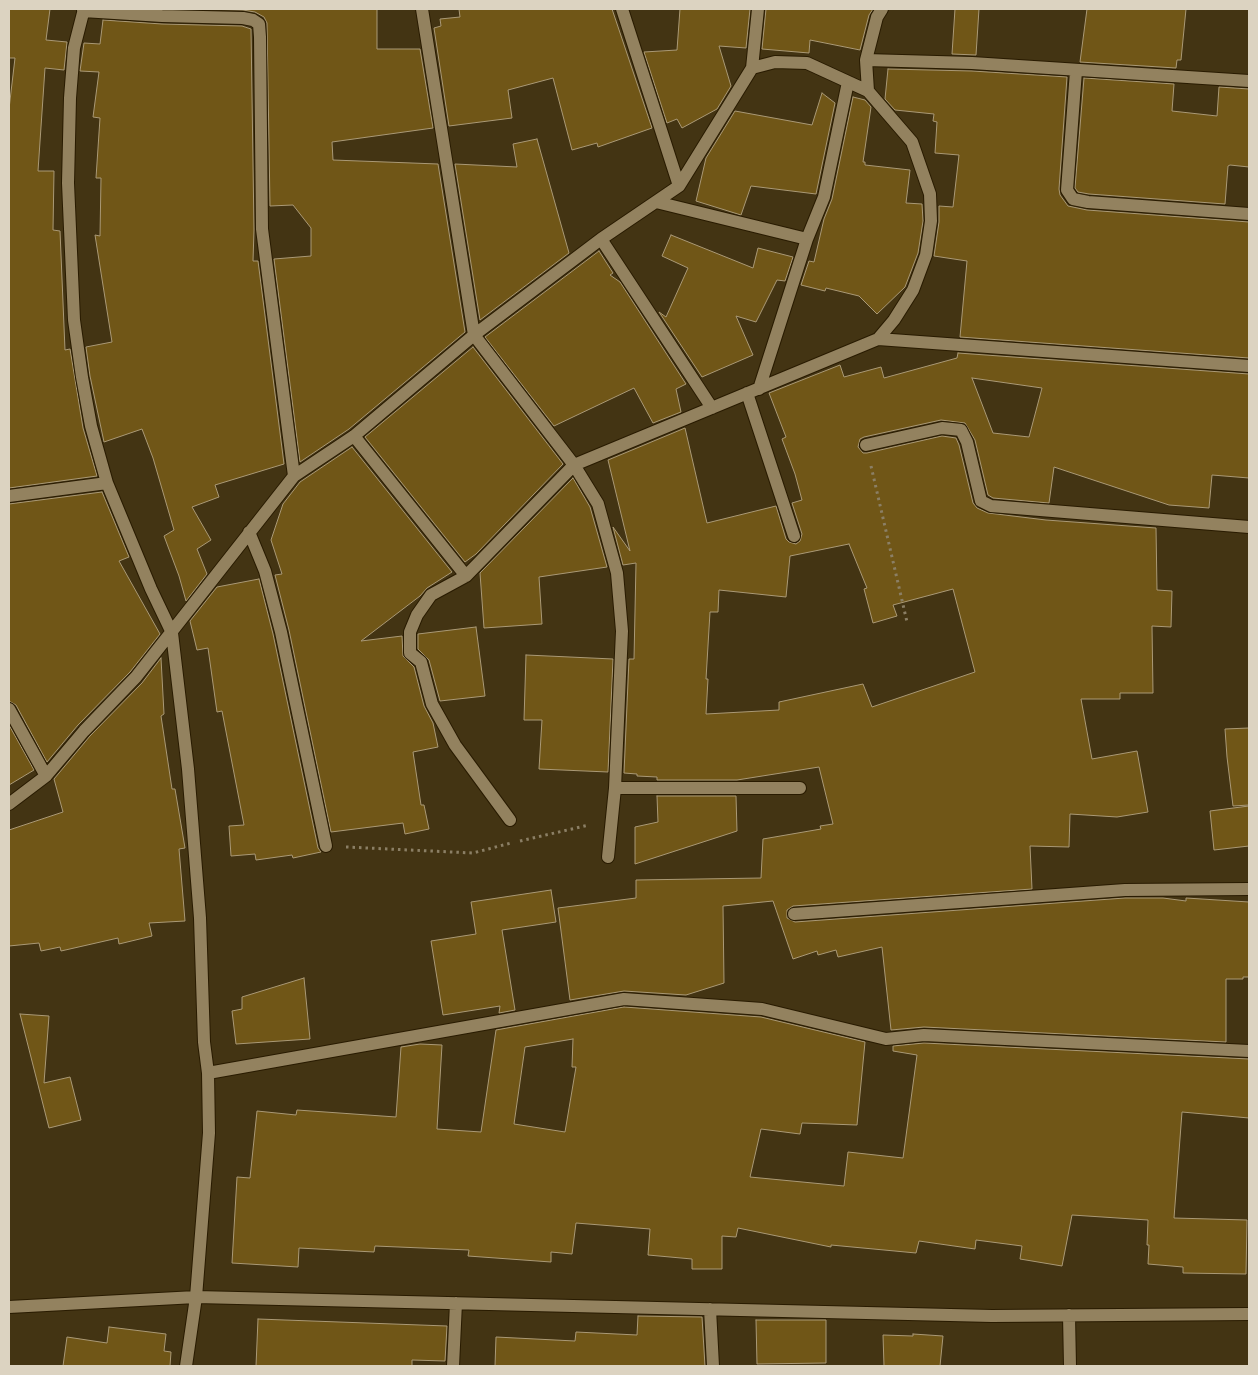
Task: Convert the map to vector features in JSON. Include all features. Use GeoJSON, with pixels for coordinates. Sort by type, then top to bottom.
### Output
{"type":"FeatureCollection","features":[{"type":"Feature","properties":{"kind":"street"},"geometry":{"type":"LineString","coordinates":[[422,9],[474,335],[574,465],[598,504],[617,573],[622,631],[615,788],[608,857]]}},
{"type":"Feature","properties":{"kind":"street"},"geometry":{"type":"LineString","coordinates":[[622,9],[679,186]]}},
{"type":"Feature","properties":{"kind":"street"},"geometry":{"type":"LineString","coordinates":[[9,804],[46,776],[84,730],[136,677],[294,476],[354,436],[474,335],[601,239],[679,186],[752,68],[758,9]]}},
{"type":"Feature","properties":{"kind":"street"},"geometry":{"type":"LineString","coordinates":[[868,91],[866,60],[877,17],[882,9]]}},
{"type":"Feature","properties":{"kind":"street"},"geometry":{"type":"LineString","coordinates":[[186,1366],[196,1297],[209,1133],[208,1073],[204,1042],[200,918],[188,769],[172,633],[107,483],[92,426],[82,377],[74,320],[68,183],[70,98],[74,48],[84,10],[162,16],[243,18],[253,20],[259,24],[262,229],[294,476]]}},
{"type":"Feature","properties":{"kind":"street"},"geometry":{"type":"LineString","coordinates":[[866,60],[972,64],[1249,81]]}},
{"type":"Feature","properties":{"kind":"street"},"geometry":{"type":"LineString","coordinates":[[752,68],[775,62],[807,62],[868,91],[912,142],[930,194],[931,221],[926,255],[913,290],[894,320],[878,339]]}},
{"type":"Feature","properties":{"kind":"street"},"geometry":{"type":"LineString","coordinates":[[1076,71],[1067,190],[1073,199],[1088,202],[1249,214]]}},
{"type":"Feature","properties":{"kind":"street"},"geometry":{"type":"LineString","coordinates":[[794,536],[753,391],[807,239],[824,197],[848,82]]}},
{"type":"Feature","properties":{"kind":"street"},"geometry":{"type":"LineString","coordinates":[[656,202],[807,239]]}},
{"type":"Feature","properties":{"kind":"street"},"geometry":{"type":"LineString","coordinates":[[601,239],[712,408]]}},
{"type":"Feature","properties":{"kind":"street"},"geometry":{"type":"LineString","coordinates":[[510,820],[454,745],[432,704],[421,662],[410,653],[410,632],[417,615],[430,595],[466,576],[574,465],[878,339],[1249,366]]}},
{"type":"Feature","properties":{"kind":"street"},"geometry":{"type":"LineString","coordinates":[[866,446],[942,428],[962,430],[967,442],[980,501],[991,506],[1249,527]]}},
{"type":"Feature","properties":{"kind":"street"},"geometry":{"type":"LineString","coordinates":[[354,436],[466,576]]}},
{"type":"Feature","properties":{"kind":"street"},"geometry":{"type":"LineString","coordinates":[[9,496],[107,483]]}},
{"type":"Feature","properties":{"kind":"street"},"geometry":{"type":"LineString","coordinates":[[249,532],[265,571],[281,632],[326,846]]}},
{"type":"Feature","properties":{"kind":"street"},"geometry":{"type":"LineString","coordinates":[[9,709],[46,776]]}},
{"type":"Feature","properties":{"kind":"street"},"geometry":{"type":"LineString","coordinates":[[615,788],[800,788]]}},
{"type":"Feature","properties":{"kind":"street"},"geometry":{"type":"LineString","coordinates":[[794,914],[1125,890],[1249,889]]}},
{"type":"Feature","properties":{"kind":"street"},"geometry":{"type":"LineString","coordinates":[[208,1073],[624,999],[762,1009],[886,1039],[924,1035],[1249,1051]]}},
{"type":"Feature","properties":{"kind":"street"},"geometry":{"type":"LineString","coordinates":[[9,1307],[196,1297],[992,1316],[1249,1314]]}},
{"type":"Feature","properties":{"kind":"street"},"geometry":{"type":"LineString","coordinates":[[453,1366],[456,1303]]}},
{"type":"Feature","properties":{"kind":"street"},"geometry":{"type":"LineString","coordinates":[[710,1309],[713,1366]]}},
{"type":"Feature","properties":{"kind":"street"},"geometry":{"type":"LineString","coordinates":[[1069,1315],[1070,1366]]}},
{"type":"Feature","properties":{"kind":"path"},"geometry":{"type":"LineString","coordinates":[[866,446],[907,622]]}},
{"type":"Feature","properties":{"kind":"path"},"geometry":{"type":"LineString","coordinates":[[326,846],[473,853],[612,820]]}},
{"type":"Feature","properties":{"kind":"building"},"geometry":{"type":"Polygon","coordinates":[[[9,9],[50,9],[46,40],[67,42],[64,70],[45,68],[38,171],[54,171],[53,230],[60,231],[65,350],[70,349],[83,428],[97,476],[9,488],[9,109],[15,58],[9,58],[9,9]]]}},
{"type":"Feature","properties":{"kind":"building"},"geometry":{"type":"Polygon","coordinates":[[[198,9],[377,9],[377,49],[420,49],[433,128],[332,142],[333,160],[438,164],[465,332],[349,429],[300,462],[274,259],[311,256],[311,228],[293,205],[270,206],[267,23],[264,17],[255,12],[198,9]]]}},
{"type":"Feature","properties":{"kind":"building"},"geometry":{"type":"Polygon","coordinates":[[[459,9],[612,9],[652,128],[598,147],[597,143],[572,150],[553,78],[508,90],[512,118],[449,126],[434,28],[441,26],[440,19],[460,17],[459,9]]]}},
{"type":"Feature","properties":{"kind":"building"},"geometry":{"type":"Polygon","coordinates":[[[680,9],[750,9],[746,48],[719,46],[731,86],[717,109],[682,128],[677,119],[667,123],[644,52],[677,50],[680,9]]]}},
{"type":"Feature","properties":{"kind":"building"},"geometry":{"type":"Polygon","coordinates":[[[766,9],[873,9],[869,15],[860,50],[810,40],[809,53],[762,49],[766,9]]]}},
{"type":"Feature","properties":{"kind":"building"},"geometry":{"type":"Polygon","coordinates":[[[955,9],[979,9],[976,55],[952,54],[955,9]]]}},
{"type":"Feature","properties":{"kind":"building"},"geometry":{"type":"Polygon","coordinates":[[[1087,9],[1186,9],[1181,60],[1177,60],[1176,68],[1080,62],[1087,9]]]}},
{"type":"Feature","properties":{"kind":"building"},"geometry":{"type":"Polygon","coordinates":[[[103,20],[242,26],[251,29],[253,261],[258,261],[284,464],[215,485],[219,497],[192,507],[211,540],[197,549],[207,574],[186,601],[164,536],[174,530],[153,458],[142,429],[104,442],[90,376],[86,347],[112,342],[95,235],[100,236],[101,178],[96,178],[100,118],[93,117],[99,72],[80,71],[84,43],[100,44],[103,20]]]}},
{"type":"Feature","properties":{"kind":"building"},"geometry":{"type":"Polygon","coordinates":[[[888,69],[972,71],[1067,77],[1059,189],[1060,195],[1068,206],[1087,210],[1249,222],[1249,358],[960,337],[967,261],[934,256],[939,222],[939,206],[953,207],[959,155],[935,153],[937,122],[933,121],[934,114],[895,110],[885,99],[888,69]]]}},
{"type":"Feature","properties":{"kind":"building"},"geometry":{"type":"Polygon","coordinates":[[[1084,78],[1174,84],[1172,111],[1217,116],[1219,87],[1249,89],[1249,167],[1228,166],[1225,204],[1078,192],[1075,188],[1084,78]]]}},
{"type":"Feature","properties":{"kind":"building"},"geometry":{"type":"Polygon","coordinates":[[[822,93],[835,103],[816,194],[751,186],[741,215],[696,201],[706,158],[735,111],[812,125],[822,93]]]}},
{"type":"Feature","properties":{"kind":"building"},"geometry":{"type":"Polygon","coordinates":[[[853,97],[865,100],[871,107],[863,162],[865,162],[865,165],[910,170],[906,203],[922,204],[923,221],[918,253],[905,287],[877,314],[859,296],[826,288],[825,291],[801,285],[809,261],[814,262],[824,219],[832,199],[853,97]]]}},
{"type":"Feature","properties":{"kind":"building"},"geometry":{"type":"Polygon","coordinates":[[[537,139],[569,253],[480,320],[455,164],[517,167],[513,144],[537,139]]]}},
{"type":"Feature","properties":{"kind":"building"},"geometry":{"type":"Polygon","coordinates":[[[671,235],[753,268],[758,248],[793,257],[785,281],[777,280],[756,322],[736,316],[753,355],[702,377],[659,312],[666,317],[688,268],[662,256],[671,235]]]}},
{"type":"Feature","properties":{"kind":"building"},"geometry":{"type":"Polygon","coordinates":[[[599,251],[613,273],[610,275],[620,282],[686,384],[676,389],[681,412],[653,423],[634,388],[554,426],[485,337],[599,251]]]}},
{"type":"Feature","properties":{"kind":"building"},"geometry":{"type":"Polygon","coordinates":[[[473,347],[563,464],[476,554],[465,562],[365,437],[473,347]]]}},
{"type":"Feature","properties":{"kind":"building"},"geometry":{"type":"Polygon","coordinates":[[[958,353],[1249,374],[1249,478],[1212,475],[1209,508],[1169,505],[1054,467],[1049,503],[993,498],[988,495],[975,440],[965,423],[941,420],[864,437],[860,439],[858,447],[863,453],[867,453],[942,436],[956,438],[973,503],[977,508],[988,513],[1046,520],[1156,528],[1157,590],[1172,591],[1171,627],[1152,626],[1153,693],[1120,693],[1120,699],[1081,699],[1092,759],[1137,751],[1148,812],[1117,817],[1070,814],[1069,847],[1030,846],[1032,889],[793,906],[787,910],[787,918],[795,922],[1125,898],[1163,898],[1186,901],[1186,898],[1249,902],[1249,977],[1226,979],[1226,1042],[924,1027],[891,1030],[882,947],[838,957],[836,950],[818,955],[817,951],[793,959],[773,901],[723,906],[724,983],[686,995],[624,991],[570,1000],[558,908],[636,898],[636,880],[761,878],[763,839],[821,829],[820,826],[833,824],[819,767],[737,780],[657,780],[657,777],[624,773],[629,659],[634,659],[636,563],[623,565],[613,527],[630,551],[608,460],[685,428],[707,523],[776,506],[786,539],[796,544],[800,541],[802,534],[792,503],[802,500],[782,439],[786,437],[769,393],[840,365],[844,377],[881,367],[884,378],[957,358],[958,353]],[[972,378],[993,433],[1029,437],[1042,388],[972,378]],[[849,544],[790,556],[786,597],[719,590],[718,612],[710,612],[706,714],[779,710],[779,702],[863,684],[872,707],[975,672],[953,589],[893,605],[897,616],[873,623],[864,589],[867,588],[849,544]]]}},
{"type":"Feature","properties":{"kind":"building"},"geometry":{"type":"Polygon","coordinates":[[[352,447],[452,572],[427,588],[420,596],[361,641],[402,636],[403,656],[414,667],[424,706],[433,723],[438,747],[413,752],[421,805],[424,805],[429,829],[405,834],[403,823],[331,832],[289,630],[275,575],[282,574],[271,540],[283,504],[300,482],[352,447]]]}},
{"type":"Feature","properties":{"kind":"building"},"geometry":{"type":"Polygon","coordinates":[[[573,478],[590,507],[607,567],[539,577],[542,624],[484,628],[480,573],[573,478]]]}},
{"type":"Feature","properties":{"kind":"building"},"geometry":{"type":"Polygon","coordinates":[[[102,492],[129,557],[119,561],[160,634],[130,672],[78,725],[47,762],[16,705],[9,701],[9,504],[102,492]]]}},
{"type":"Feature","properties":{"kind":"building"},"geometry":{"type":"Polygon","coordinates":[[[259,579],[273,634],[318,848],[321,852],[293,858],[292,855],[256,860],[255,854],[231,856],[229,826],[244,825],[222,711],[217,712],[208,648],[197,650],[190,621],[217,587],[259,579]]]}},
{"type":"Feature","properties":{"kind":"building"},"geometry":{"type":"Polygon","coordinates":[[[476,627],[485,696],[440,701],[429,660],[418,649],[418,634],[476,627]]]}},
{"type":"Feature","properties":{"kind":"building"},"geometry":{"type":"Polygon","coordinates":[[[526,655],[613,659],[608,772],[539,769],[542,720],[524,720],[526,655]]]}},
{"type":"Feature","properties":{"kind":"building"},"geometry":{"type":"Polygon","coordinates":[[[161,658],[164,714],[161,716],[172,789],[175,789],[185,848],[179,849],[185,921],[149,923],[152,936],[119,944],[118,938],[61,951],[60,947],[41,951],[39,943],[9,946],[9,830],[63,812],[54,779],[90,736],[142,683],[161,658]]]}},
{"type":"Feature","properties":{"kind":"building"},"geometry":{"type":"Polygon","coordinates":[[[9,725],[34,770],[9,785],[9,725]]]}},
{"type":"Feature","properties":{"kind":"building"},"geometry":{"type":"Polygon","coordinates":[[[1249,728],[1249,805],[1233,806],[1225,729],[1249,728]]]}},
{"type":"Feature","properties":{"kind":"building"},"geometry":{"type":"Polygon","coordinates":[[[657,796],[736,796],[737,831],[635,864],[635,827],[658,822],[657,796]]]}},
{"type":"Feature","properties":{"kind":"building"},"geometry":{"type":"Polygon","coordinates":[[[1249,806],[1249,846],[1214,850],[1210,811],[1249,806]]]}},
{"type":"Feature","properties":{"kind":"building"},"geometry":{"type":"Polygon","coordinates":[[[551,890],[556,922],[502,930],[515,1010],[499,1013],[500,1006],[443,1015],[431,941],[476,934],[471,902],[551,890]]]}},
{"type":"Feature","properties":{"kind":"building"},"geometry":{"type":"Polygon","coordinates":[[[304,978],[310,1039],[236,1044],[232,1011],[242,1009],[242,997],[304,978]]]}},
{"type":"Feature","properties":{"kind":"building"},"geometry":{"type":"Polygon","coordinates":[[[624,1007],[761,1017],[865,1042],[857,1125],[802,1123],[800,1134],[761,1129],[750,1177],[844,1186],[848,1152],[903,1158],[917,1055],[893,1051],[893,1046],[924,1043],[1249,1059],[1249,1118],[1182,1112],[1174,1218],[1247,1220],[1246,1274],[1183,1273],[1183,1267],[1148,1264],[1148,1220],[1072,1215],[1062,1266],[1020,1259],[1022,1246],[976,1240],[975,1249],[919,1241],[916,1253],[831,1245],[831,1247],[738,1228],[736,1237],[722,1236],[722,1269],[692,1269],[692,1259],[648,1255],[650,1229],[576,1223],[572,1254],[551,1252],[551,1262],[468,1256],[469,1250],[375,1246],[374,1252],[299,1248],[298,1267],[232,1263],[237,1177],[250,1178],[257,1111],[296,1115],[297,1110],[396,1117],[401,1047],[420,1044],[442,1045],[437,1129],[481,1132],[496,1030],[624,1007]],[[573,1039],[525,1047],[514,1124],[565,1132],[576,1067],[572,1067],[573,1039]]]}},
{"type":"Feature","properties":{"kind":"building"},"geometry":{"type":"Polygon","coordinates":[[[20,1014],[49,1016],[44,1083],[70,1077],[81,1120],[49,1128],[20,1014]]]}},
{"type":"Feature","properties":{"kind":"building"},"geometry":{"type":"Polygon","coordinates":[[[638,1316],[702,1317],[705,1366],[495,1366],[496,1337],[575,1341],[576,1332],[637,1335],[638,1316]]]}},
{"type":"Feature","properties":{"kind":"building"},"geometry":{"type":"Polygon","coordinates":[[[258,1319],[447,1326],[445,1361],[412,1360],[412,1366],[256,1366],[258,1319]]]}},
{"type":"Feature","properties":{"kind":"building"},"geometry":{"type":"Polygon","coordinates":[[[756,1320],[826,1320],[826,1363],[757,1364],[756,1320]]]}},
{"type":"Feature","properties":{"kind":"building"},"geometry":{"type":"Polygon","coordinates":[[[109,1327],[166,1334],[164,1351],[171,1352],[170,1366],[63,1366],[67,1337],[107,1343],[109,1327]]]}},
{"type":"Feature","properties":{"kind":"building"},"geometry":{"type":"Polygon","coordinates":[[[913,1334],[943,1336],[940,1366],[884,1366],[883,1335],[913,1336],[913,1334]]]}}]}
